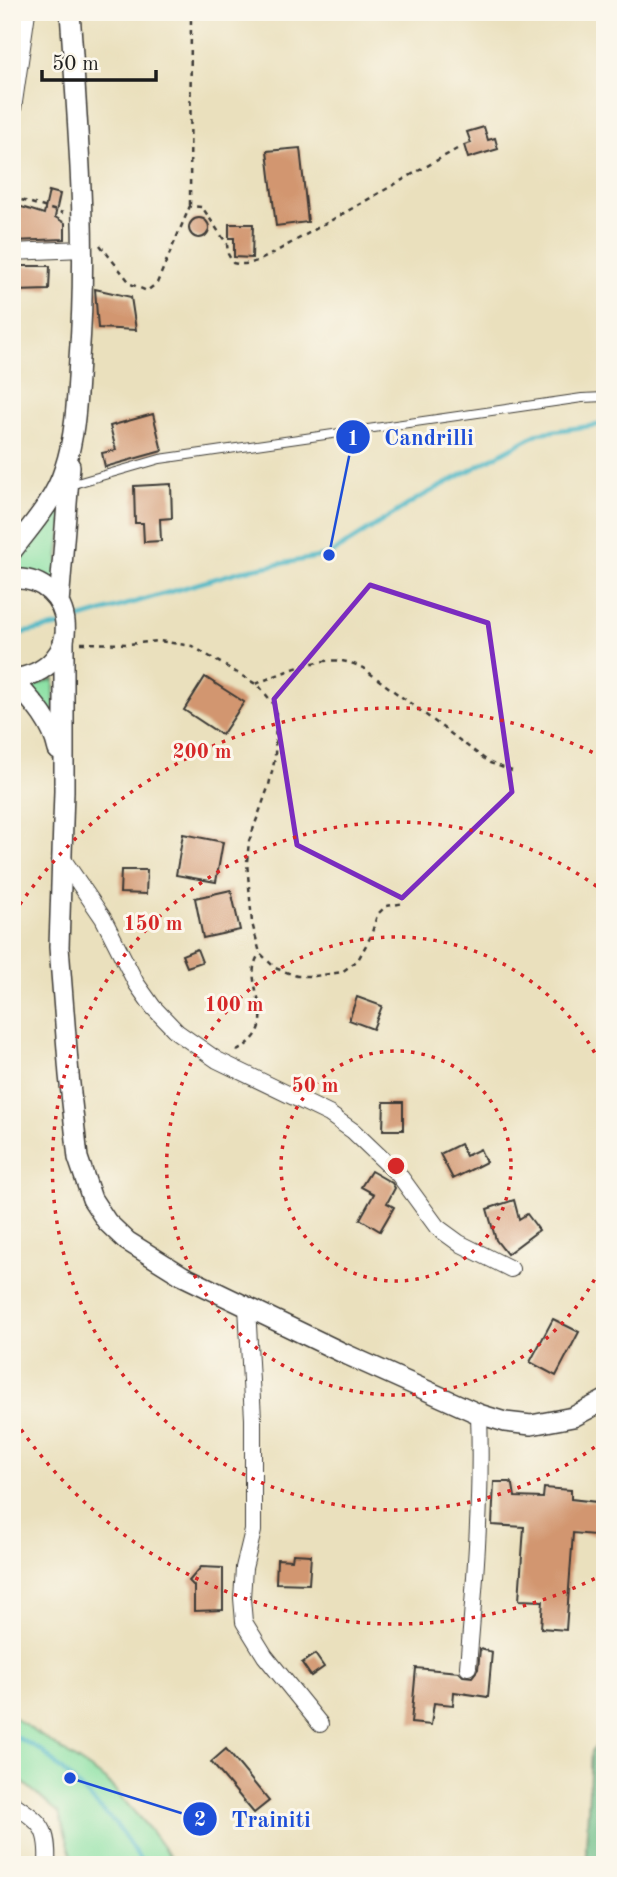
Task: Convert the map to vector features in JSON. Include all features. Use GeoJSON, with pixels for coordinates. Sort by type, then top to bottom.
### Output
{"type":"FeatureCollection","features":[{"type":"Feature","properties":{"kind":"street"},"geometry":{"type":"LineString","coordinates":[[12,116],[27,12]]}},
{"type":"Feature","properties":{"kind":"street"},"geometry":{"type":"LineString","coordinates":[[70,12],[83,223],[84,296],[72,437],[63,622],[64,784],[59,947],[78,1158],[92,1199],[107,1223],[127,1241],[183,1276],[479,1414],[505,1422],[531,1425],[573,1417],[605,1400]]}},
{"type":"Feature","properties":{"kind":"street"},"geometry":{"type":"LineString","coordinates":[[12,251],[83,249]]}},
{"type":"Feature","properties":{"kind":"street"},"geometry":{"type":"LineString","coordinates":[[12,551],[51,497],[64,471],[72,437]]}},
{"type":"Feature","properties":{"kind":"street"},"geometry":{"type":"LineString","coordinates":[[12,579],[33,581],[48,590],[63,622],[57,657],[45,670],[29,677],[12,679]]}},
{"type":"Feature","properties":{"kind":"street"},"geometry":{"type":"LineString","coordinates":[[12,679],[54,731],[64,784]]}},
{"type":"Feature","properties":{"kind":"street"},"geometry":{"type":"LineString","coordinates":[[62,858],[103,918],[136,983],[153,1007],[177,1032],[214,1058],[329,1114],[345,1125],[399,1175],[437,1227],[459,1243],[511,1269]]}},
{"type":"Feature","properties":{"kind":"street"},"geometry":{"type":"LineString","coordinates":[[247,1306],[253,1419],[253,1531],[244,1568],[244,1622],[265,1656],[320,1724]]}},
{"type":"Feature","properties":{"kind":"street"},"geometry":{"type":"LineString","coordinates":[[468,1667],[478,1546],[481,1471],[479,1414]]}},
{"type":"Feature","properties":{"kind":"street"},"geometry":{"type":"LineString","coordinates":[[12,1803],[40,1822],[48,1846],[47,1865]]}},
{"type":"Feature","properties":{"kind":"lane"},"geometry":{"type":"LineString","coordinates":[[69,485],[159,459],[582,398],[605,397]]}},
{"type":"Feature","properties":{"kind":"path"},"geometry":{"type":"LineString","coordinates":[[12,197],[83,223],[131,284],[147,291],[157,283],[190,206],[191,12]]}},
{"type":"Feature","properties":{"kind":"path"},"geometry":{"type":"LineString","coordinates":[[190,206],[202,207],[227,244],[233,263],[244,266],[277,251],[457,149]]}},
{"type":"Feature","properties":{"kind":"path"},"geometry":{"type":"LineString","coordinates":[[63,622],[129,644],[172,641],[192,646],[256,684],[275,707],[275,758],[269,785],[249,841],[247,862],[252,923],[260,953],[275,968],[297,976],[342,972],[358,960],[371,936],[377,915],[386,906],[405,903]]}},
{"type":"Feature","properties":{"kind":"path"},"geometry":{"type":"LineString","coordinates":[[256,684],[286,671],[320,662],[341,660],[363,667],[490,764],[512,771]]}},
{"type":"Feature","properties":{"kind":"path"},"geometry":{"type":"LineString","coordinates":[[214,1058],[240,1050],[257,1034],[263,1016],[253,979],[254,962],[260,953]]}},
{"type":"Feature","properties":{"kind":"highlighted area"},"geometry":{"type":"Polygon","coordinates":[[[370,585],[488,623],[512,792],[402,898],[297,845],[274,699],[370,585]]]}},
{"type":"Feature","properties":{"kind":"green space"},"geometry":{"type":"Polygon","coordinates":[[[66,492],[55,587],[12,574],[12,560],[66,492]]]}},
{"type":"Feature","properties":{"kind":"green space"},"geometry":{"type":"Polygon","coordinates":[[[54,679],[54,715],[31,687],[54,679]]]}},
{"type":"Feature","properties":{"kind":"green space"},"geometry":{"type":"Polygon","coordinates":[[[12,1716],[106,1780],[151,1831],[176,1865],[75,1865],[59,1813],[12,1773],[12,1716]]]}},
{"type":"Feature","properties":{"kind":"green space"},"geometry":{"type":"Polygon","coordinates":[[[605,1735],[605,1865],[589,1865],[586,1849],[591,1751],[605,1735]]]}},
{"type":"Feature","properties":{"kind":"building"},"geometry":{"type":"Polygon","coordinates":[[[484,127],[488,140],[495,138],[498,149],[468,158],[464,145],[471,143],[467,132],[484,127]]]}},
{"type":"Feature","properties":{"kind":"building"},"geometry":{"type":"Polygon","coordinates":[[[300,148],[308,222],[276,226],[267,151],[300,148]]]}},
{"type":"Feature","properties":{"kind":"building"},"geometry":{"type":"Polygon","coordinates":[[[49,191],[60,194],[55,217],[65,223],[65,239],[12,241],[12,204],[44,214],[49,191]]]}},
{"type":"Feature","properties":{"kind":"building"},"geometry":{"type":"Polygon","coordinates":[[[199,218],[206,221],[209,228],[206,235],[199,238],[192,235],[189,228],[192,221],[199,218]]]}},
{"type":"Feature","properties":{"kind":"building"},"geometry":{"type":"Polygon","coordinates":[[[229,224],[253,224],[252,258],[234,257],[234,238],[229,238],[229,224]]]}},
{"type":"Feature","properties":{"kind":"building"},"geometry":{"type":"Polygon","coordinates":[[[15,266],[50,266],[49,290],[15,291],[15,266]]]}},
{"type":"Feature","properties":{"kind":"building"},"geometry":{"type":"Polygon","coordinates":[[[95,289],[131,297],[136,330],[98,328],[95,289]]]}},
{"type":"Feature","properties":{"kind":"building"},"geometry":{"type":"Polygon","coordinates":[[[153,414],[162,451],[105,467],[102,453],[116,450],[110,426],[153,414]]]}},
{"type":"Feature","properties":{"kind":"building"},"geometry":{"type":"Polygon","coordinates":[[[171,484],[172,518],[160,519],[161,541],[144,542],[143,523],[135,523],[134,486],[171,484]]]}},
{"type":"Feature","properties":{"kind":"building"},"geometry":{"type":"Polygon","coordinates":[[[205,677],[244,702],[222,735],[184,710],[205,677]]]}},
{"type":"Feature","properties":{"kind":"building"},"geometry":{"type":"Polygon","coordinates":[[[183,834],[223,842],[216,882],[176,875],[183,834]]]}},
{"type":"Feature","properties":{"kind":"building"},"geometry":{"type":"Polygon","coordinates":[[[121,870],[147,870],[146,894],[120,893],[121,870]]]}},
{"type":"Feature","properties":{"kind":"building"},"geometry":{"type":"Polygon","coordinates":[[[231,890],[240,930],[203,938],[195,898],[231,890]]]}},
{"type":"Feature","properties":{"kind":"building"},"geometry":{"type":"Polygon","coordinates":[[[197,949],[202,962],[187,967],[182,955],[197,949]]]}},
{"type":"Feature","properties":{"kind":"building"},"geometry":{"type":"Polygon","coordinates":[[[357,997],[382,1006],[373,1029],[349,1020],[357,997]]]}},
{"type":"Feature","properties":{"kind":"building"},"geometry":{"type":"Polygon","coordinates":[[[384,1102],[403,1102],[403,1130],[383,1130],[384,1102]]]}},
{"type":"Feature","properties":{"kind":"building"},"geometry":{"type":"Polygon","coordinates":[[[460,1144],[466,1156],[480,1149],[486,1162],[453,1179],[440,1154],[460,1144]]]}},
{"type":"Feature","properties":{"kind":"building"},"geometry":{"type":"Polygon","coordinates":[[[371,1171],[392,1183],[395,1188],[387,1203],[394,1207],[380,1231],[360,1219],[374,1194],[361,1187],[371,1171]]]}},
{"type":"Feature","properties":{"kind":"building"},"geometry":{"type":"Polygon","coordinates":[[[514,1200],[519,1219],[527,1214],[539,1230],[507,1254],[496,1240],[487,1209],[514,1200]]]}},
{"type":"Feature","properties":{"kind":"building"},"geometry":{"type":"Polygon","coordinates":[[[553,1319],[579,1332],[556,1376],[530,1362],[553,1319]]]}},
{"type":"Feature","properties":{"kind":"building"},"geometry":{"type":"Polygon","coordinates":[[[494,1482],[510,1482],[515,1497],[543,1498],[544,1488],[571,1490],[571,1499],[605,1503],[605,1536],[573,1533],[566,1630],[541,1628],[543,1601],[519,1600],[524,1527],[492,1525],[494,1482]]]}},
{"type":"Feature","properties":{"kind":"building"},"geometry":{"type":"Polygon","coordinates":[[[293,1554],[311,1555],[309,1584],[276,1583],[277,1559],[292,1560],[293,1554]]]}},
{"type":"Feature","properties":{"kind":"building"},"geometry":{"type":"Polygon","coordinates":[[[201,1567],[223,1568],[223,1610],[194,1611],[194,1586],[189,1581],[201,1567]]]}},
{"type":"Feature","properties":{"kind":"building"},"geometry":{"type":"Polygon","coordinates":[[[480,1649],[492,1652],[488,1697],[454,1692],[453,1705],[434,1703],[431,1725],[411,1723],[416,1668],[459,1672],[463,1676],[472,1677],[478,1669],[480,1649]]]}},
{"type":"Feature","properties":{"kind":"building"},"geometry":{"type":"Polygon","coordinates":[[[315,1654],[324,1667],[311,1676],[302,1663],[315,1654]]]}},
{"type":"Feature","properties":{"kind":"building"},"geometry":{"type":"Polygon","coordinates":[[[226,1749],[269,1801],[254,1813],[211,1762],[226,1749]]]}},
{"type":"Feature","properties":{"kind":"waterway"},"geometry":{"type":"LineString","coordinates":[[71,621],[241,571],[329,555],[417,499],[539,433],[605,424]]}},
{"type":"Feature","properties":{"kind":"waterway"},"geometry":{"type":"LineString","coordinates":[[12,635],[59,626]]}},
{"type":"Feature","properties":{"kind":"waterway"},"geometry":{"type":"LineString","coordinates":[[12,1735],[42,1751],[70,1778],[115,1823],[144,1865]]}},
{"type":"Feature","properties":{"kind":"place","name":"Candrilli"},"geometry":{"type":"Point","coordinates":[329,555]}},
{"type":"Feature","properties":{"kind":"place","name":"Trainiti"},"geometry":{"type":"Point","coordinates":[70,1778]}}]}
